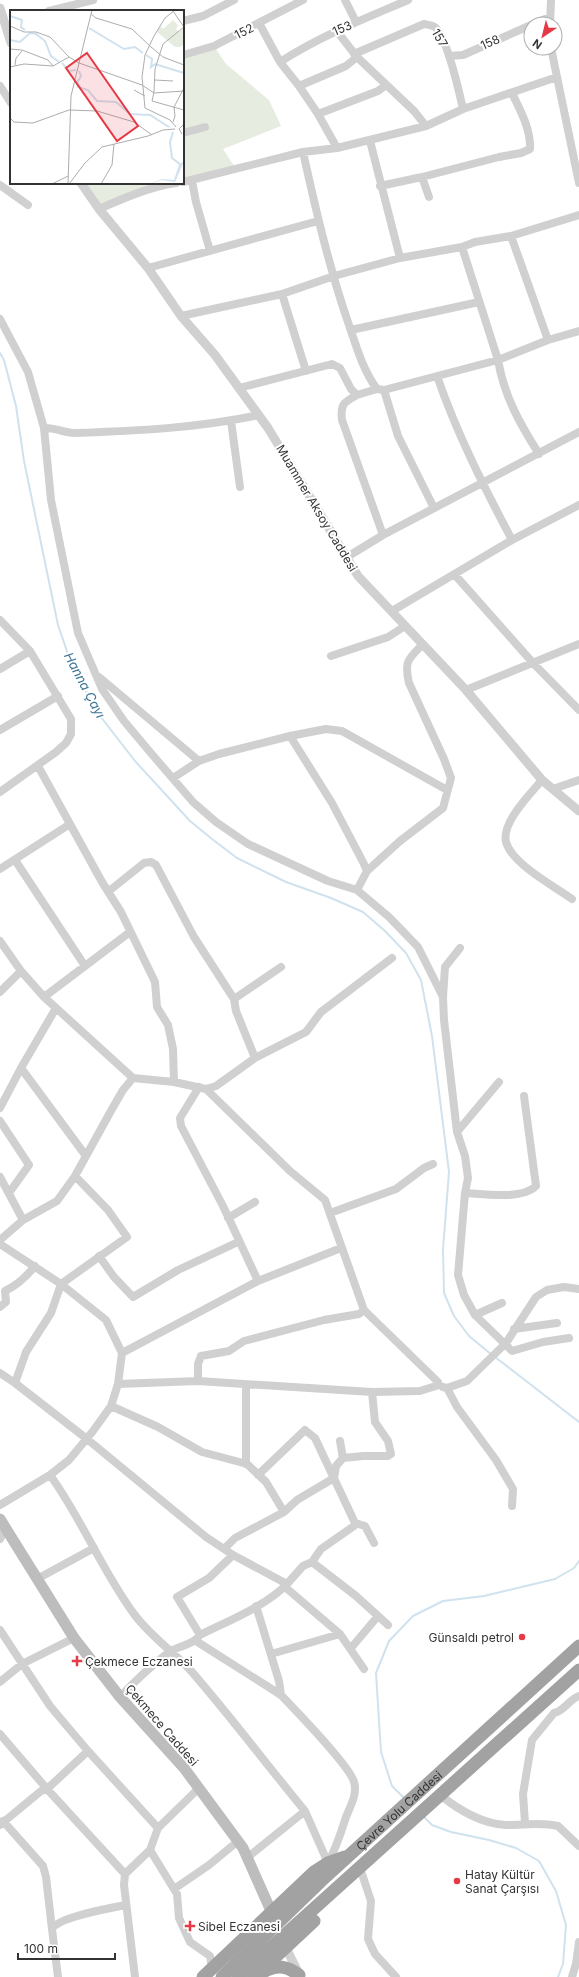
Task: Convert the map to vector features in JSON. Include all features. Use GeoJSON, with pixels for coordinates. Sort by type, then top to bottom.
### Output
{"type":"FeatureCollection","features":[{"type":"Feature","properties":{"kind":"highway","name":"Çevre Yolu Caddesi"},"geometry":{"type":"LineString","coordinates":[[222,1977],[321,1881],[579,1646]]}},
{"type":"Feature","properties":{"kind":"highway","name":"Çevre Yolu Caddesi"},"geometry":{"type":"LineString","coordinates":[[238,1977],[579,1670]]}},
{"type":"Feature","properties":{"kind":"highway"},"geometry":{"type":"LineString","coordinates":[[203,1977],[272,1915],[314,1872],[328,1863],[352,1854]]}},
{"type":"Feature","properties":{"kind":"highway"},"geometry":{"type":"LineString","coordinates":[[254,1977],[341,1894],[362,1866]]}},
{"type":"Feature","properties":{"kind":"highway"},"geometry":{"type":"LineString","coordinates":[[254,1977],[268,1969],[280,1966],[291,1969],[300,1976]]}},
{"type":"Feature","properties":{"kind":"main road","name":"Çekmece Caddesi"},"geometry":{"type":"LineString","coordinates":[[0,1519],[2,1534],[37,1580],[74,1638],[120,1697],[184,1768],[248,1857],[272,1915]]}},
{"type":"Feature","properties":{"kind":"street"},"geometry":{"type":"LineString","coordinates":[[53,10],[93,0]]}},
{"type":"Feature","properties":{"kind":"street"},"geometry":{"type":"LineString","coordinates":[[184,21],[203,16],[234,0]]}},
{"type":"Feature","properties":{"kind":"street","name":"152"},"geometry":{"type":"LineString","coordinates":[[184,55],[214,46],[303,0]]}},
{"type":"Feature","properties":{"kind":"street"},"geometry":{"type":"LineString","coordinates":[[344,0],[356,22]]}},
{"type":"Feature","properties":{"kind":"street","name":"153"},"geometry":{"type":"LineString","coordinates":[[280,62],[302,47],[336,30],[408,0]]}},
{"type":"Feature","properties":{"kind":"street"},"geometry":{"type":"LineString","coordinates":[[550,16],[551,0]]}},
{"type":"Feature","properties":{"kind":"street"},"geometry":{"type":"LineString","coordinates":[[0,8],[8,23],[10,36]]}},
{"type":"Feature","properties":{"kind":"street"},"geometry":{"type":"LineString","coordinates":[[260,23],[280,62],[318,114],[337,148]]}},
{"type":"Feature","properties":{"kind":"street","name":"157"},"geometry":{"type":"LineString","coordinates":[[299,86],[346,66],[356,56],[424,24],[432,25],[436,28],[449,56],[463,109]]}},
{"type":"Feature","properties":{"kind":"street","name":"158"},"geometry":{"type":"LineString","coordinates":[[449,56],[462,55],[523,28]]}},
{"type":"Feature","properties":{"kind":"street"},"geometry":{"type":"LineString","coordinates":[[336,30],[356,56],[414,111],[426,126]]}},
{"type":"Feature","properties":{"kind":"street"},"geometry":{"type":"LineString","coordinates":[[553,56],[575,141],[579,183]]}},
{"type":"Feature","properties":{"kind":"street"},"geometry":{"type":"LineString","coordinates":[[184,182],[303,152],[337,148],[426,126],[463,109],[557,77]]}},
{"type":"Feature","properties":{"kind":"street"},"geometry":{"type":"LineString","coordinates":[[318,114],[378,91],[386,85]]}},
{"type":"Feature","properties":{"kind":"street"},"geometry":{"type":"LineString","coordinates":[[0,86],[10,101]]}},
{"type":"Feature","properties":{"kind":"street"},"geometry":{"type":"LineString","coordinates":[[380,186],[521,153],[530,149],[530,140],[524,118],[512,93]]}},
{"type":"Feature","properties":{"kind":"street"},"geometry":{"type":"LineString","coordinates":[[184,133],[205,127]]}},
{"type":"Feature","properties":{"kind":"street"},"geometry":{"type":"LineString","coordinates":[[370,141],[380,186],[400,258]]}},
{"type":"Feature","properties":{"kind":"street"},"geometry":{"type":"LineString","coordinates":[[303,152],[318,221],[350,330],[365,368],[381,390],[398,436],[434,508]]}},
{"type":"Feature","properties":{"kind":"street"},"geometry":{"type":"LineString","coordinates":[[422,177],[429,197]]}},
{"type":"Feature","properties":{"kind":"street"},"geometry":{"type":"LineString","coordinates":[[192,181],[196,202],[210,251]]}},
{"type":"Feature","properties":{"kind":"street","name":"Muammer Aksoy Caddesi"},"geometry":{"type":"LineString","coordinates":[[82,184],[148,268],[181,316],[216,355],[259,415],[358,576],[466,690],[542,780],[579,811]]}},
{"type":"Feature","properties":{"kind":"street"},"geometry":{"type":"LineString","coordinates":[[100,209],[130,195],[170,184]]}},
{"type":"Feature","properties":{"kind":"street"},"geometry":{"type":"LineString","coordinates":[[0,185],[28,205]]}},
{"type":"Feature","properties":{"kind":"street"},"geometry":{"type":"LineString","coordinates":[[181,316],[282,294],[334,276],[400,258],[462,247],[475,242],[511,236],[579,215]]}},
{"type":"Feature","properties":{"kind":"street"},"geometry":{"type":"LineString","coordinates":[[148,268],[318,221]]}},
{"type":"Feature","properties":{"kind":"street"},"geometry":{"type":"LineString","coordinates":[[511,236],[548,340]]}},
{"type":"Feature","properties":{"kind":"street"},"geometry":{"type":"LineString","coordinates":[[462,247],[498,360],[501,378],[507,397],[517,419],[539,454]]}},
{"type":"Feature","properties":{"kind":"street"},"geometry":{"type":"LineString","coordinates":[[282,294],[306,371]]}},
{"type":"Feature","properties":{"kind":"street"},"geometry":{"type":"LineString","coordinates":[[350,330],[479,302]]}},
{"type":"Feature","properties":{"kind":"street"},"geometry":{"type":"LineString","coordinates":[[0,319],[28,372],[44,428],[51,500],[78,633],[98,676],[102,689],[124,721],[193,802],[216,822],[248,844],[328,881],[357,890],[388,917],[418,947],[443,997]]}},
{"type":"Feature","properties":{"kind":"street"},"geometry":{"type":"LineString","coordinates":[[382,535],[342,420],[340,410],[345,402],[357,395],[498,360],[548,340],[579,330]]}},
{"type":"Feature","properties":{"kind":"street"},"geometry":{"type":"LineString","coordinates":[[239,388],[332,364],[340,368],[350,389],[357,395]]}},
{"type":"Feature","properties":{"kind":"street"},"geometry":{"type":"LineString","coordinates":[[437,376],[451,416],[482,484],[512,540]]}},
{"type":"Feature","properties":{"kind":"street"},"geometry":{"type":"LineString","coordinates":[[44,428],[71,433],[140,431],[231,421],[259,415]]}},
{"type":"Feature","properties":{"kind":"street"},"geometry":{"type":"LineString","coordinates":[[231,421],[240,487]]}},
{"type":"Feature","properties":{"kind":"street"},"geometry":{"type":"LineString","coordinates":[[347,557],[382,535],[579,432]]}},
{"type":"Feature","properties":{"kind":"street"},"geometry":{"type":"LineString","coordinates":[[392,611],[512,540],[579,505]]}},
{"type":"Feature","properties":{"kind":"street"},"geometry":{"type":"LineString","coordinates":[[455,575],[533,663],[579,710]]}},
{"type":"Feature","properties":{"kind":"street"},"geometry":{"type":"LineString","coordinates":[[0,620],[30,651],[71,719],[71,734],[66,743],[38,766],[0,792]]}},
{"type":"Feature","properties":{"kind":"street"},"geometry":{"type":"LineString","coordinates":[[331,656],[388,637],[405,626]]}},
{"type":"Feature","properties":{"kind":"street"},"geometry":{"type":"LineString","coordinates":[[466,690],[579,644]]}},
{"type":"Feature","properties":{"kind":"street"},"geometry":{"type":"LineString","coordinates":[[357,890],[367,871],[400,841],[443,808],[451,778],[444,759],[409,682],[405,669],[410,657],[422,645]]}},
{"type":"Feature","properties":{"kind":"street"},"geometry":{"type":"LineString","coordinates":[[0,669],[30,651]]}},
{"type":"Feature","properties":{"kind":"street"},"geometry":{"type":"LineString","coordinates":[[98,676],[200,760]]}},
{"type":"Feature","properties":{"kind":"street"},"geometry":{"type":"LineString","coordinates":[[0,730],[58,696]]}},
{"type":"Feature","properties":{"kind":"street"},"geometry":{"type":"LineString","coordinates":[[173,778],[200,760],[290,736],[326,729],[342,731],[447,790]]}},
{"type":"Feature","properties":{"kind":"street"},"geometry":{"type":"LineString","coordinates":[[290,736],[332,802],[367,871]]}},
{"type":"Feature","properties":{"kind":"street"},"geometry":{"type":"LineString","coordinates":[[38,766],[102,882],[109,891],[156,982],[157,1006],[168,1025],[173,1049],[174,1082]]}},
{"type":"Feature","properties":{"kind":"street"},"geometry":{"type":"LineString","coordinates":[[542,780],[523,801],[508,826],[506,840],[510,851],[524,865],[572,900]]}},
{"type":"Feature","properties":{"kind":"street"},"geometry":{"type":"LineString","coordinates":[[553,789],[579,780]]}},
{"type":"Feature","properties":{"kind":"street"},"geometry":{"type":"LineString","coordinates":[[0,869],[70,824]]}},
{"type":"Feature","properties":{"kind":"street"},"geometry":{"type":"LineString","coordinates":[[15,860],[85,966]]}},
{"type":"Feature","properties":{"kind":"street"},"geometry":{"type":"LineString","coordinates":[[109,891],[144,863],[151,862],[156,865],[194,938],[234,998],[236,1011],[255,1058]]}},
{"type":"Feature","properties":{"kind":"street"},"geometry":{"type":"LineString","coordinates":[[44,997],[130,932]]}},
{"type":"Feature","properties":{"kind":"street"},"geometry":{"type":"LineString","coordinates":[[0,941],[20,972],[44,997],[133,1078],[174,1082],[203,1088],[216,1086],[255,1058],[306,1032],[321,1012],[392,958]]}},
{"type":"Feature","properties":{"kind":"street"},"geometry":{"type":"LineString","coordinates":[[460,948],[445,967],[443,997],[444,1020],[456,1132],[465,1156],[468,1178],[465,1194],[458,1275],[464,1295],[475,1315],[506,1343],[512,1351],[542,1342],[569,1338]]}},
{"type":"Feature","properties":{"kind":"street"},"geometry":{"type":"LineString","coordinates":[[234,998],[281,967]]}},
{"type":"Feature","properties":{"kind":"street"},"geometry":{"type":"LineString","coordinates":[[0,992],[20,972]]}},
{"type":"Feature","properties":{"kind":"street"},"geometry":{"type":"LineString","coordinates":[[0,1108],[21,1068],[56,1008]]}},
{"type":"Feature","properties":{"kind":"street"},"geometry":{"type":"LineString","coordinates":[[21,1068],[86,1156]]}},
{"type":"Feature","properties":{"kind":"street"},"geometry":{"type":"LineString","coordinates":[[0,1505],[50,1474],[69,1460],[87,1439],[112,1406],[118,1384],[122,1354],[106,1320],[61,1284],[35,1266],[16,1256],[0,1240],[23,1220],[57,1201],[75,1176],[122,1090],[133,1078]]}},
{"type":"Feature","properties":{"kind":"street"},"geometry":{"type":"LineString","coordinates":[[456,1132],[499,1082]]}},
{"type":"Feature","properties":{"kind":"street"},"geometry":{"type":"LineString","coordinates":[[203,1088],[290,1171],[325,1200],[364,1310],[443,1387],[496,1460],[513,1489],[512,1506]]}},
{"type":"Feature","properties":{"kind":"street"},"geometry":{"type":"LineString","coordinates":[[203,1088],[180,1118],[180,1126],[228,1218],[238,1242],[258,1281]]}},
{"type":"Feature","properties":{"kind":"street"},"geometry":{"type":"LineString","coordinates":[[465,1194],[505,1195],[522,1193],[536,1186],[524,1096]]}},
{"type":"Feature","properties":{"kind":"street"},"geometry":{"type":"LineString","coordinates":[[0,1121],[29,1165],[9,1193]]}},
{"type":"Feature","properties":{"kind":"street"},"geometry":{"type":"LineString","coordinates":[[330,1213],[396,1189],[424,1168],[433,1164]]}},
{"type":"Feature","properties":{"kind":"street"},"geometry":{"type":"LineString","coordinates":[[15,1383],[26,1352],[51,1313],[61,1284],[127,1237],[108,1210],[75,1176]]}},
{"type":"Feature","properties":{"kind":"street"},"geometry":{"type":"LineString","coordinates":[[0,1177],[23,1220]]}},
{"type":"Feature","properties":{"kind":"street"},"geometry":{"type":"LineString","coordinates":[[228,1218],[255,1202]]}},
{"type":"Feature","properties":{"kind":"street"},"geometry":{"type":"LineString","coordinates":[[99,1256],[114,1277],[133,1297],[178,1270],[238,1242]]}},
{"type":"Feature","properties":{"kind":"street"},"geometry":{"type":"LineString","coordinates":[[122,1354],[258,1281],[341,1248]]}},
{"type":"Feature","properties":{"kind":"street"},"geometry":{"type":"LineString","coordinates":[[0,1307],[6,1302],[2,1289],[14,1287],[25,1278],[35,1266]]}},
{"type":"Feature","properties":{"kind":"street"},"geometry":{"type":"LineString","coordinates":[[118,1384],[198,1381],[372,1392],[420,1391],[443,1387],[467,1381],[506,1343],[536,1297],[547,1290],[564,1287],[579,1289]]}},
{"type":"Feature","properties":{"kind":"street"},"geometry":{"type":"LineString","coordinates":[[475,1315],[502,1303]]}},
{"type":"Feature","properties":{"kind":"street"},"geometry":{"type":"LineString","coordinates":[[198,1381],[198,1364],[201,1356],[229,1351],[244,1341],[324,1320],[359,1314],[364,1310]]}},
{"type":"Feature","properties":{"kind":"street"},"geometry":{"type":"LineString","coordinates":[[514,1329],[557,1323]]}},
{"type":"Feature","properties":{"kind":"street"},"geometry":{"type":"LineString","coordinates":[[0,1374],[15,1383],[87,1439],[206,1537],[286,1585],[340,1634],[364,1669]]}},
{"type":"Feature","properties":{"kind":"street"},"geometry":{"type":"LineString","coordinates":[[246,1385],[246,1464]]}},
{"type":"Feature","properties":{"kind":"street"},"geometry":{"type":"LineString","coordinates":[[224,1549],[235,1538],[284,1512],[297,1500],[334,1478],[336,1466],[343,1458],[388,1456],[391,1454],[388,1441],[375,1422],[372,1392]]}},
{"type":"Feature","properties":{"kind":"street"},"geometry":{"type":"LineString","coordinates":[[112,1406],[158,1427],[202,1452],[246,1464],[266,1482],[284,1512]]}},
{"type":"Feature","properties":{"kind":"street"},"geometry":{"type":"LineString","coordinates":[[258,1475],[305,1430],[315,1438],[355,1523],[365,1526],[374,1542]]}},
{"type":"Feature","properties":{"kind":"street"},"geometry":{"type":"LineString","coordinates":[[340,1441],[343,1458]]}},
{"type":"Feature","properties":{"kind":"street"},"geometry":{"type":"LineString","coordinates":[[50,1474],[67,1498],[116,1587],[134,1615],[153,1636],[190,1670],[211,1694],[305,1811],[328,1863]]}},
{"type":"Feature","properties":{"kind":"street"},"geometry":{"type":"LineString","coordinates":[[120,1697],[136,1680],[170,1652],[256,1606],[286,1585],[303,1566],[312,1562],[321,1549],[354,1526],[355,1523]]}},
{"type":"Feature","properties":{"kind":"street"},"geometry":{"type":"LineString","coordinates":[[37,1580],[94,1548]]}},
{"type":"Feature","properties":{"kind":"street"},"geometry":{"type":"LineString","coordinates":[[233,1554],[209,1578],[177,1597],[198,1638],[281,1695],[340,1761],[354,1781],[355,1792],[352,1805],[345,1818],[340,1840],[328,1863]]}},
{"type":"Feature","properties":{"kind":"street"},"geometry":{"type":"LineString","coordinates":[[312,1562],[356,1596],[388,1625]]}},
{"type":"Feature","properties":{"kind":"street"},"geometry":{"type":"LineString","coordinates":[[256,1606],[279,1681],[281,1695]]}},
{"type":"Feature","properties":{"kind":"street"},"geometry":{"type":"LineString","coordinates":[[351,1648],[378,1616]]}},
{"type":"Feature","properties":{"kind":"street"},"geometry":{"type":"LineString","coordinates":[[0,1630],[50,1706],[88,1752],[158,1828]]}},
{"type":"Feature","properties":{"kind":"street"},"geometry":{"type":"LineString","coordinates":[[271,1654],[340,1634]]}},
{"type":"Feature","properties":{"kind":"street"},"geometry":{"type":"LineString","coordinates":[[0,1682],[22,1664],[74,1638]]}},
{"type":"Feature","properties":{"kind":"street"},"geometry":{"type":"LineString","coordinates":[[525,1823],[523,1794],[532,1740],[554,1712],[561,1711],[575,1697],[579,1696]]}},
{"type":"Feature","properties":{"kind":"street"},"geometry":{"type":"LineString","coordinates":[[0,1734],[47,1789],[125,1874]]}},
{"type":"Feature","properties":{"kind":"street"},"geometry":{"type":"LineString","coordinates":[[58,1977],[46,1877],[43,1866],[2,1823],[41,1791],[47,1789],[88,1752]]}},
{"type":"Feature","properties":{"kind":"street"},"geometry":{"type":"LineString","coordinates":[[135,1977],[124,1885],[125,1874],[150,1850],[158,1828],[198,1789]]}},
{"type":"Feature","properties":{"kind":"street"},"geometry":{"type":"LineString","coordinates":[[436,1799],[468,1815],[485,1821],[506,1825],[525,1823],[558,1826],[579,1846]]}},
{"type":"Feature","properties":{"kind":"street"},"geometry":{"type":"LineString","coordinates":[[248,1857],[305,1811]]}},
{"type":"Feature","properties":{"kind":"street"},"geometry":{"type":"LineString","coordinates":[[174,1889],[210,1865],[237,1842]]}},
{"type":"Feature","properties":{"kind":"street"},"geometry":{"type":"LineString","coordinates":[[150,1850],[177,1894],[179,1918],[190,1942],[210,1956],[212,1968]]}},
{"type":"Feature","properties":{"kind":"street"},"geometry":{"type":"LineString","coordinates":[[362,1866],[371,1901],[368,1939],[375,1954],[396,1977]]}},
{"type":"Feature","properties":{"kind":"street"},"geometry":{"type":"LineString","coordinates":[[52,1929],[57,1922],[65,1919],[126,1905]]}},
{"type":"Feature","properties":{"kind":"street"},"geometry":{"type":"LineString","coordinates":[[272,1915],[300,1976]]}},
{"type":"Feature","properties":{"kind":"street"},"geometry":{"type":"LineString","coordinates":[[572,1977],[576,1964],[579,1942]]}},
{"type":"Feature","properties":{"kind":"shaded area"},"geometry":{"type":"Polygon","coordinates":[[[214,46],[226,64],[269,100],[281,126],[223,149],[236,169],[184,182],[184,57],[214,46]]]}},
{"type":"Feature","properties":{"kind":"shaded area"},"geometry":{"type":"Polygon","coordinates":[[[82,184],[173,184],[99,209],[82,184]]]}},
{"type":"Feature","properties":{"kind":"waterway","name":"Hanna Çayı"},"geometry":{"type":"LineString","coordinates":[[0,353],[4,360],[16,406],[24,461],[58,625],[71,663],[97,712],[135,761],[190,821],[237,858],[286,882],[331,898],[363,912],[385,931],[406,953],[421,980],[432,1036],[449,1172],[443,1249],[444,1293],[454,1316],[469,1336],[492,1355]]}},
{"type":"Feature","properties":{"kind":"waterway"},"geometry":{"type":"LineString","coordinates":[[495,1357],[579,1422]]}},
{"type":"Feature","properties":{"kind":"waterway"},"geometry":{"type":"LineString","coordinates":[[404,1798],[392,1786],[381,1752],[376,1673],[389,1641],[413,1616],[443,1601],[484,1596],[555,1579],[574,1568],[579,1561]]}},
{"type":"Feature","properties":{"kind":"waterway"},"geometry":{"type":"LineString","coordinates":[[423,1816],[432,1825],[451,1832],[489,1840],[516,1848],[539,1861],[556,1891],[566,1925],[563,1964],[558,1977]]}},
{"type":"Feature","properties":{"kind":"place","name":"Günsaldı petrol"},"geometry":{"type":"Point","coordinates":[522,1637]}},
{"type":"Feature","properties":{"kind":"place","name":"Çekmece Eczanesi"},"geometry":{"type":"Point","coordinates":[77,1661]}},
{"type":"Feature","properties":{"kind":"place","name":"Hatay Kültür Sanat Çarşısı"},"geometry":{"type":"Point","coordinates":[457,1881]}},
{"type":"Feature","properties":{"kind":"place","name":"Sibel Eczanesi"},"geometry":{"type":"Point","coordinates":[190,1926]}}]}
